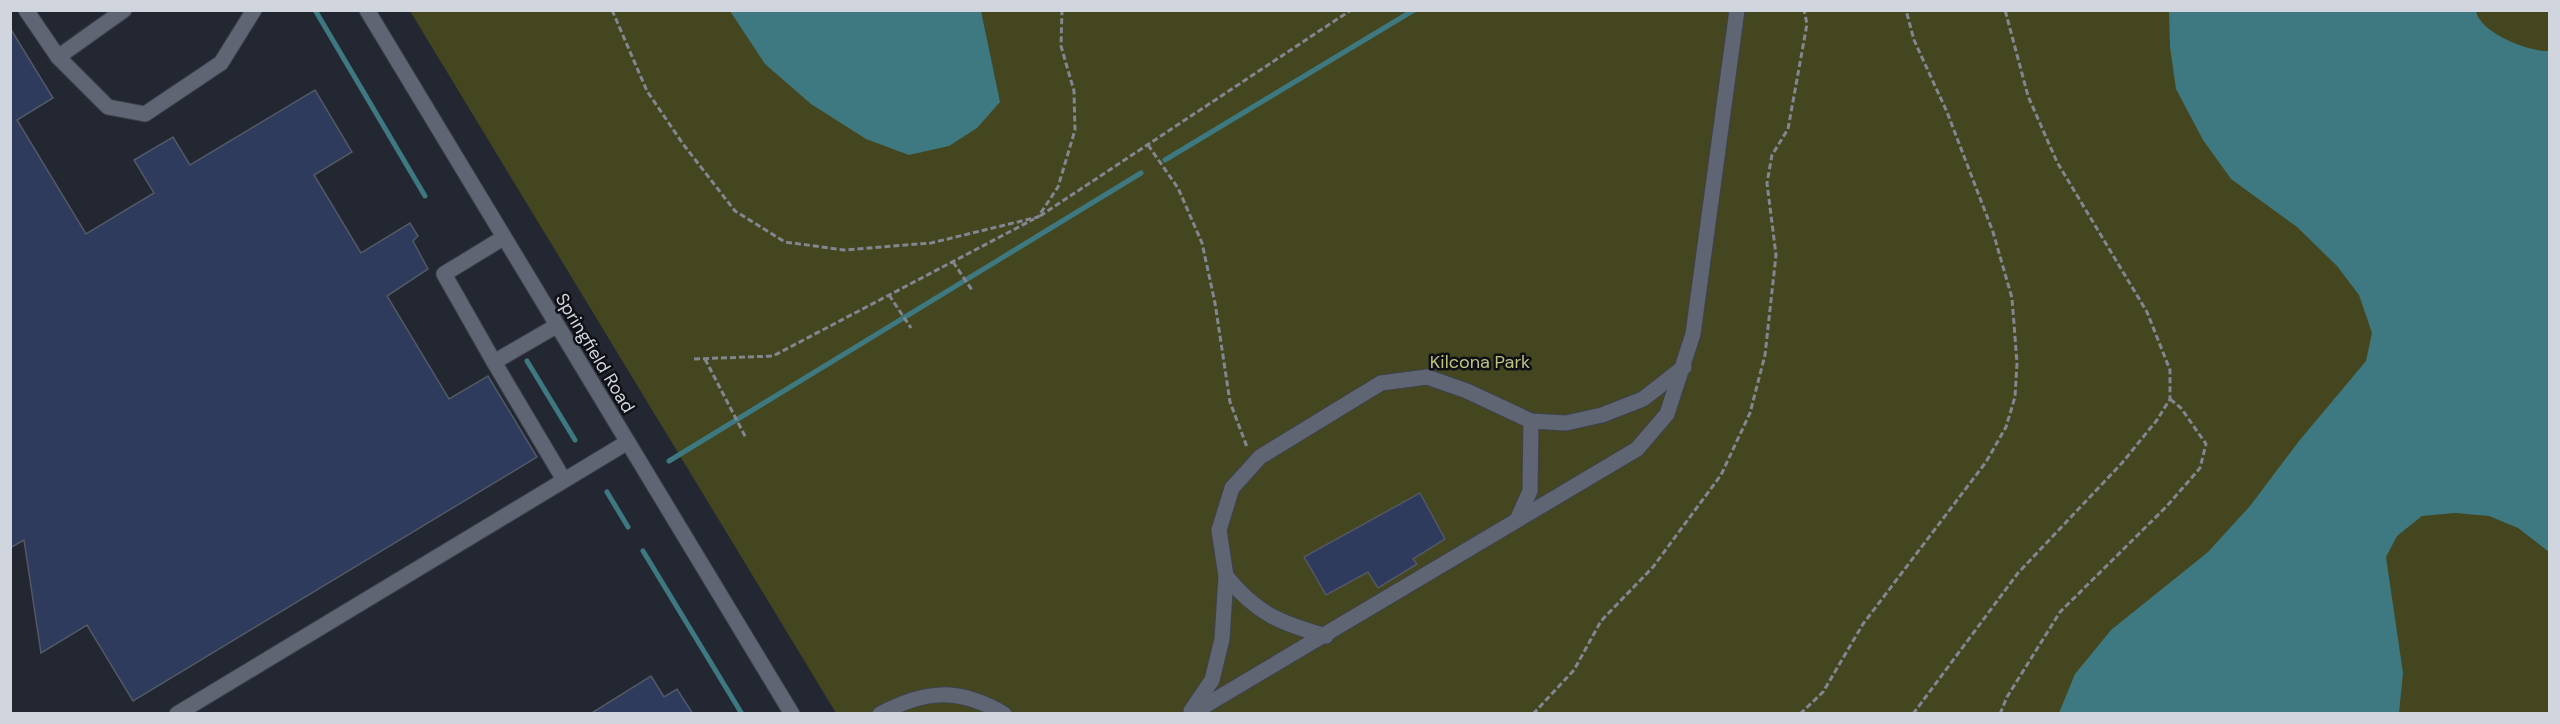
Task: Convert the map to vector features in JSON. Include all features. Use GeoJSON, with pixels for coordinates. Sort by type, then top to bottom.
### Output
{"type":"FeatureCollection","features":[{"type":"Feature","properties":{"kind":"street"},"geometry":{"type":"LineString","coordinates":[[26,10],[58,57],[108,108],[145,114],[221,63],[254,10]]}},
{"type":"Feature","properties":{"kind":"street"},"geometry":{"type":"LineString","coordinates":[[58,57],[124,10]]}},
{"type":"Feature","properties":{"kind":"street","name":"Springfield Road"},"geometry":{"type":"LineString","coordinates":[[367,10],[626,443],[792,714]]}},
{"type":"Feature","properties":{"kind":"street"},"geometry":{"type":"LineString","coordinates":[[1190,714],[1326,636],[1636,449],[1667,414],[1693,334],[1737,10]]}},
{"type":"Feature","properties":{"kind":"street"},"geometry":{"type":"LineString","coordinates":[[503,238],[444,274],[564,480]]}},
{"type":"Feature","properties":{"kind":"street"},"geometry":{"type":"LineString","coordinates":[[494,362],[556,326]]}},
{"type":"Feature","properties":{"kind":"street"},"geometry":{"type":"LineString","coordinates":[[1190,714],[1212,680],[1222,639],[1226,576],[1219,530],[1232,488],[1260,457],[1381,383],[1427,377],[1467,391],[1531,421],[1566,423],[1602,415],[1643,399],[1683,367]]}},
{"type":"Feature","properties":{"kind":"street"},"geometry":{"type":"LineString","coordinates":[[1517,520],[1530,491],[1531,421]]}},
{"type":"Feature","properties":{"kind":"street"},"geometry":{"type":"LineString","coordinates":[[177,714],[626,443]]}},
{"type":"Feature","properties":{"kind":"street"},"geometry":{"type":"LineString","coordinates":[[1226,576],[1243,597],[1265,615],[1288,625],[1326,636]]}},
{"type":"Feature","properties":{"kind":"street"},"geometry":{"type":"LineString","coordinates":[[880,714],[903,701],[949,692],[992,707],[1004,714]]}},
{"type":"Feature","properties":{"kind":"path"},"geometry":{"type":"LineString","coordinates":[[612,10],[647,91],[683,144],[735,211],[785,242],[844,250],[931,243],[1038,218],[1058,187],[1075,130],[1074,91],[1061,46],[1062,10]]}},
{"type":"Feature","properties":{"kind":"path"},"geometry":{"type":"LineString","coordinates":[[694,359],[773,356],[1038,218],[1351,10]]}},
{"type":"Feature","properties":{"kind":"path"},"geometry":{"type":"LineString","coordinates":[[1533,714],[1574,670],[1601,621],[1653,567],[1721,475],[1750,413],[1765,355],[1776,255],[1767,183],[1772,155],[1788,129],[1807,24],[1804,10]]}},
{"type":"Feature","properties":{"kind":"path"},"geometry":{"type":"LineString","coordinates":[[1800,714],[1823,692],[1863,624],[1986,462],[2006,427],[2015,397],[2017,363],[2012,298],[1989,223],[1947,112],[1914,39],[1906,10]]}},
{"type":"Feature","properties":{"kind":"path"},"geometry":{"type":"LineString","coordinates":[[1913,714],[2018,573],[2122,463],[2157,420],[2170,399],[2169,370],[2147,312],[2056,162],[2028,96],[2005,10]]}},
{"type":"Feature","properties":{"kind":"path"},"geometry":{"type":"LineString","coordinates":[[1148,145],[1178,188],[1202,243],[1215,303],[1230,402],[1254,464]]}},
{"type":"Feature","properties":{"kind":"path"},"geometry":{"type":"LineString","coordinates":[[953,262],[972,290]]}},
{"type":"Feature","properties":{"kind":"path"},"geometry":{"type":"LineString","coordinates":[[889,295],[911,328]]}},
{"type":"Feature","properties":{"kind":"path"},"geometry":{"type":"LineString","coordinates":[[705,359],[746,438]]}},
{"type":"Feature","properties":{"kind":"path"},"geometry":{"type":"LineString","coordinates":[[2000,714],[2007,697],[2060,612],[2167,506],[2200,468],[2206,444],[2181,408],[2170,399]]}},
{"type":"Feature","properties":{"kind":"green space","name":"Kilcona Park"},"geometry":{"type":"Polygon","coordinates":[[[410,11],[2549,11],[2549,713],[836,713],[410,11]]]}},
{"type":"Feature","properties":{"kind":"water"},"geometry":{"type":"Polygon","coordinates":[[[730,11],[981,11],[1000,102],[977,128],[949,146],[909,155],[866,139],[811,104],[765,64],[730,11]]]}},
{"type":"Feature","properties":{"kind":"water"},"geometry":{"type":"Polygon","coordinates":[[[2169,11],[2476,11],[2479,19],[2496,34],[2518,45],[2549,51],[2549,552],[2518,528],[2489,516],[2455,513],[2422,516],[2397,536],[2386,557],[2403,673],[2399,713],[2059,713],[2075,674],[2111,630],[2208,552],[2250,506],[2299,441],[2366,361],[2372,333],[2359,295],[2337,266],[2297,227],[2231,179],[2203,140],[2176,89],[2170,47],[2169,11]]]}},
{"type":"Feature","properties":{"kind":"building"},"geometry":{"type":"Polygon","coordinates":[[[10,28],[53,98],[17,120],[86,234],[154,193],[134,160],[173,137],[190,165],[315,90],[352,152],[314,175],[361,253],[410,223],[418,236],[413,241],[428,269],[387,296],[449,399],[488,376],[537,457],[133,701],[87,625],[41,653],[24,540],[10,548],[10,28]]]}},
{"type":"Feature","properties":{"kind":"building"},"geometry":{"type":"Polygon","coordinates":[[[1420,493],[1445,539],[1413,559],[1417,564],[1378,588],[1368,572],[1326,595],[1304,557],[1420,493]]]}},
{"type":"Feature","properties":{"kind":"building"},"geometry":{"type":"Polygon","coordinates":[[[651,676],[664,697],[677,689],[693,714],[590,714],[651,676]]]}},
{"type":"Feature","properties":{"kind":"waterway"},"geometry":{"type":"LineString","coordinates":[[315,10],[425,196]]}},
{"type":"Feature","properties":{"kind":"waterway"},"geometry":{"type":"LineString","coordinates":[[1165,160],[1414,10]]}},
{"type":"Feature","properties":{"kind":"waterway"},"geometry":{"type":"LineString","coordinates":[[669,461],[1141,173]]}},
{"type":"Feature","properties":{"kind":"waterway"},"geometry":{"type":"LineString","coordinates":[[527,361],[575,440]]}},
{"type":"Feature","properties":{"kind":"waterway"},"geometry":{"type":"LineString","coordinates":[[607,492],[628,527]]}},
{"type":"Feature","properties":{"kind":"waterway"},"geometry":{"type":"LineString","coordinates":[[643,551],[742,714]]}}]}
